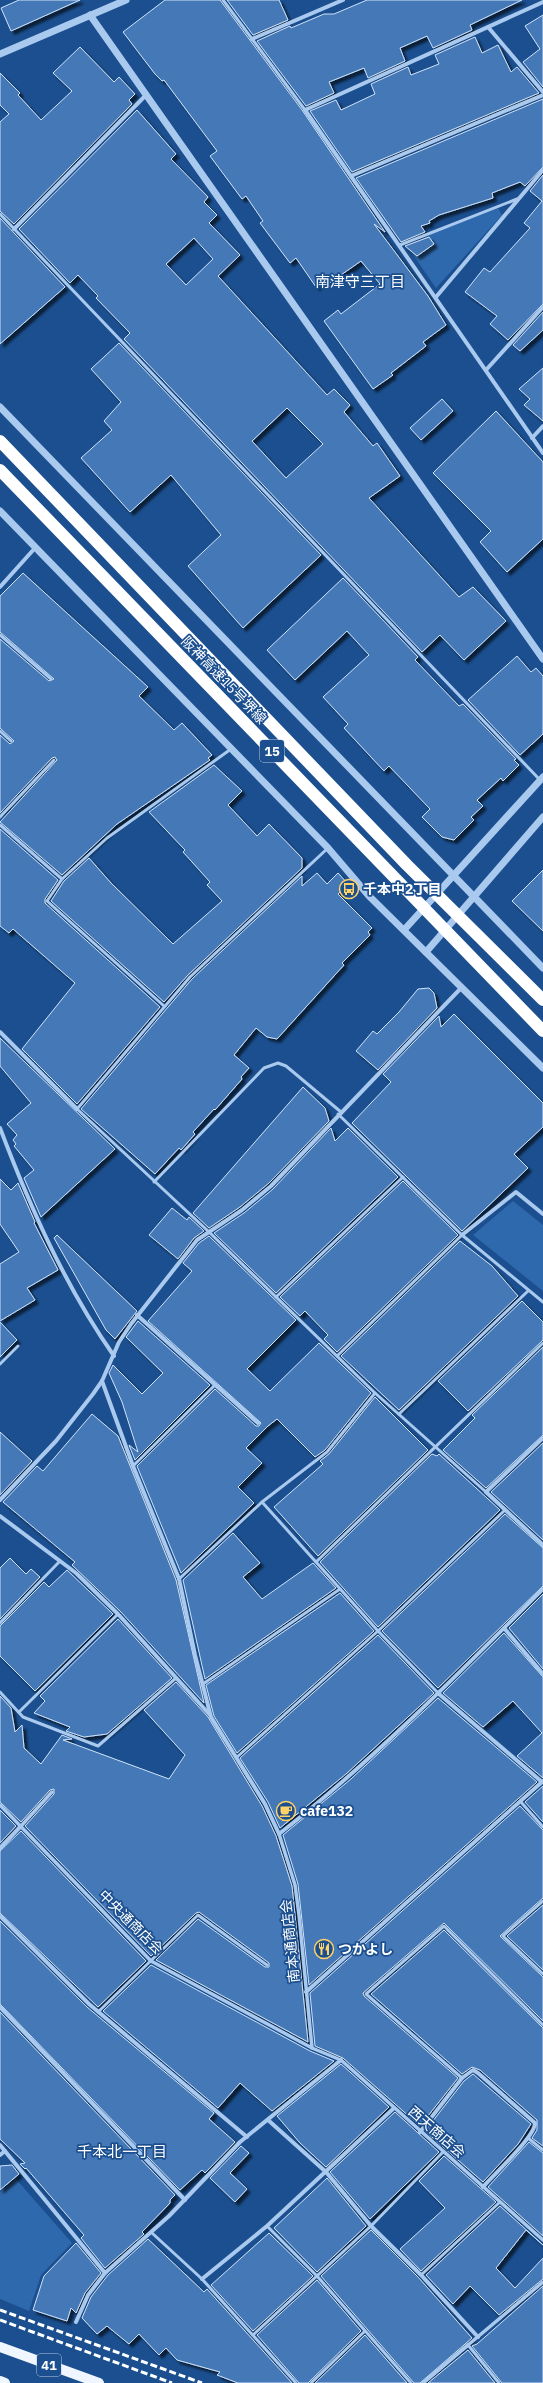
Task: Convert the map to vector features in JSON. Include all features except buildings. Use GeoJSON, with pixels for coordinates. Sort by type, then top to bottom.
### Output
{"type":"FeatureCollection","features":[{"type":"Feature","properties":{"kind":"highway","name":"阪神高速15号堺線"},"geometry":{"type":"LineString","coordinates":[[0,441],[407,865],[543,1000]]}},
{"type":"Feature","properties":{"kind":"highway","name":"阪神高速15号堺線"},"geometry":{"type":"LineString","coordinates":[[0,470],[543,1031]]}},
{"type":"Feature","properties":{"kind":"main road","name":"41"},"geometry":{"type":"LineString","coordinates":[[0,2347],[99,2383]]}},
{"type":"Feature","properties":{"kind":"main road"},"geometry":{"type":"LineString","coordinates":[[0,2381],[5,2383]]}},
{"type":"Feature","properties":{"kind":"street"},"geometry":{"type":"LineString","coordinates":[[0,54],[126,0]]}},
{"type":"Feature","properties":{"kind":"street"},"geometry":{"type":"LineString","coordinates":[[252,39],[343,0]]}},
{"type":"Feature","properties":{"kind":"street"},"geometry":{"type":"LineString","coordinates":[[543,2],[305,110],[543,453]]}},
{"type":"Feature","properties":{"kind":"street"},"geometry":{"type":"LineString","coordinates":[[90,15],[543,659]]}},
{"type":"Feature","properties":{"kind":"street"},"geometry":{"type":"LineString","coordinates":[[351,176],[543,94],[488,27]]}},
{"type":"Feature","properties":{"kind":"street"},"geometry":{"type":"LineString","coordinates":[[14,229],[146,95]]}},
{"type":"Feature","properties":{"kind":"street"},"geometry":{"type":"LineString","coordinates":[[436,297],[543,170]]}},
{"type":"Feature","properties":{"kind":"street"},"geometry":{"type":"LineString","coordinates":[[486,370],[543,307]]}},
{"type":"Feature","properties":{"kind":"street"},"geometry":{"type":"LineString","coordinates":[[0,407],[543,968]]}},
{"type":"Feature","properties":{"kind":"street"},"geometry":{"type":"LineString","coordinates":[[532,438],[543,426]]}},
{"type":"Feature","properties":{"kind":"street"},"geometry":{"type":"LineString","coordinates":[[0,511],[328,848],[369,896],[543,1068]]}},
{"type":"Feature","properties":{"kind":"street"},"geometry":{"type":"LineString","coordinates":[[0,587],[35,548]]}},
{"type":"Feature","properties":{"kind":"street"},"geometry":{"type":"LineString","coordinates":[[404,930],[542,779]]}},
{"type":"Feature","properties":{"kind":"street"},"geometry":{"type":"LineString","coordinates":[[426,952],[543,817]]}},
{"type":"Feature","properties":{"kind":"street"},"geometry":{"type":"LineString","coordinates":[[0,1500],[56,1441],[102,1380],[119,1342],[137,1314],[197,1240],[258,1198],[462,987]]}},
{"type":"Feature","properties":{"kind":"street"},"geometry":{"type":"LineString","coordinates":[[0,1032],[76,1109]]}},
{"type":"Feature","properties":{"kind":"street"},"geometry":{"type":"LineString","coordinates":[[0,1128],[26,1195],[91,1323],[114,1356]]}},
{"type":"Feature","properties":{"kind":"street"},"geometry":{"type":"LineString","coordinates":[[462,1235],[516,1192],[543,1214]]}},
{"type":"Feature","properties":{"kind":"street"},"geometry":{"type":"LineString","coordinates":[[137,1314],[258,1423]]}},
{"type":"Feature","properties":{"kind":"street"},"geometry":{"type":"LineString","coordinates":[[102,1380],[133,1466],[178,1579],[212,1717]]}},
{"type":"Feature","properties":{"kind":"street"},"geometry":{"type":"LineString","coordinates":[[543,1438],[486,1492],[543,1545]]}},
{"type":"Feature","properties":{"kind":"street"},"geometry":{"type":"LineString","coordinates":[[0,1516],[60,1561],[118,1614],[212,1717],[237,1757],[279,1834],[321,1802],[439,1694],[543,1589]]}},
{"type":"Feature","properties":{"kind":"street"},"geometry":{"type":"LineString","coordinates":[[504,1628],[543,1674]]}},
{"type":"Feature","properties":{"kind":"street"},"geometry":{"type":"LineString","coordinates":[[306,1992],[542,1782],[439,1694]]}},
{"type":"Feature","properties":{"kind":"street"},"geometry":{"type":"LineString","coordinates":[[0,1848],[52,1792]]}},
{"type":"Feature","properties":{"kind":"street","name":"中央通商店会"},"geometry":{"type":"LineString","coordinates":[[0,1805],[151,1961],[312,2048]]}},
{"type":"Feature","properties":{"kind":"street","name":"南本通商店会"},"geometry":{"type":"LineString","coordinates":[[279,1834],[294,1885],[312,2048]]}},
{"type":"Feature","properties":{"kind":"street"},"geometry":{"type":"LineString","coordinates":[[0,1916],[98,2012],[247,2137]]}},
{"type":"Feature","properties":{"kind":"street"},"geometry":{"type":"LineString","coordinates":[[1,2010],[185,2200]]}},
{"type":"Feature","properties":{"kind":"street","name":"西天商店会"},"geometry":{"type":"LineString","coordinates":[[312,2048],[341,2060],[543,2240]]}},
{"type":"Feature","properties":{"kind":"street"},"geometry":{"type":"LineString","coordinates":[[76,2322],[88,2295],[105,2273],[152,2233],[247,2137],[341,2060]]}},
{"type":"Feature","properties":{"kind":"street"},"geometry":{"type":"LineString","coordinates":[[420,2132],[462,2078],[473,2070],[478,2073],[535,2123],[534,2130],[528,2138],[483,2187]]}},
{"type":"Feature","properties":{"kind":"street"},"geometry":{"type":"LineString","coordinates":[[202,2280],[267,2226],[394,2108]]}},
{"type":"Feature","properties":{"kind":"street"},"geometry":{"type":"LineString","coordinates":[[268,2120],[326,2172],[371,2226],[421,2274],[478,2337]]}},
{"type":"Feature","properties":{"kind":"street"},"geometry":{"type":"LineString","coordinates":[[0,2145],[105,2273]]}},
{"type":"Feature","properties":{"kind":"street"},"geometry":{"type":"LineString","coordinates":[[0,2154],[5,2151]]}},
{"type":"Feature","properties":{"kind":"street"},"geometry":{"type":"LineString","coordinates":[[423,2383],[543,2282]]}},
{"type":"Feature","properties":{"kind":"lane"},"geometry":{"type":"LineString","coordinates":[[223,0],[305,110]]}},
{"type":"Feature","properties":{"kind":"lane"},"geometry":{"type":"LineString","coordinates":[[400,245],[519,199]]}},
{"type":"Feature","properties":{"kind":"lane"},"geometry":{"type":"LineString","coordinates":[[0,214],[542,779]]}},
{"type":"Feature","properties":{"kind":"lane"},"geometry":{"type":"LineString","coordinates":[[0,635],[51,679]]}},
{"type":"Feature","properties":{"kind":"lane"},"geometry":{"type":"LineString","coordinates":[[0,731],[11,741]]}},
{"type":"Feature","properties":{"kind":"lane"},"geometry":{"type":"LineString","coordinates":[[164,1006],[47,901],[62,879],[107,838],[231,749]]}},
{"type":"Feature","properties":{"kind":"lane"},"geometry":{"type":"LineString","coordinates":[[0,817],[54,760]]}},
{"type":"Feature","properties":{"kind":"lane"},"geometry":{"type":"LineString","coordinates":[[0,825],[62,879]]}},
{"type":"Feature","properties":{"kind":"lane"},"geometry":{"type":"LineString","coordinates":[[328,848],[190,976],[76,1109],[208,1231],[375,1393],[486,1492]]}},
{"type":"Feature","properties":{"kind":"lane"},"geometry":{"type":"LineString","coordinates":[[154,1182],[264,1068],[278,1063],[286,1066],[340,1113],[462,1235],[543,1302]]}},
{"type":"Feature","properties":{"kind":"lane"},"geometry":{"type":"LineString","coordinates":[[276,1297],[403,1177]]}},
{"type":"Feature","properties":{"kind":"lane"},"geometry":{"type":"LineString","coordinates":[[337,1356],[462,1235]]}},
{"type":"Feature","properties":{"kind":"lane"},"geometry":{"type":"LineString","coordinates":[[399,1414],[528,1291]]}},
{"type":"Feature","properties":{"kind":"lane"},"geometry":{"type":"LineString","coordinates":[[316,1562],[433,1446],[543,1343]]}},
{"type":"Feature","properties":{"kind":"lane"},"geometry":{"type":"LineString","coordinates":[[0,1364],[18,1346]]}},
{"type":"Feature","properties":{"kind":"lane"},"geometry":{"type":"LineString","coordinates":[[133,1466],[215,1384]]}},
{"type":"Feature","properties":{"kind":"lane"},"geometry":{"type":"LineString","coordinates":[[178,1579],[262,1502],[327,1452],[375,1393]]}},
{"type":"Feature","properties":{"kind":"lane"},"geometry":{"type":"LineString","coordinates":[[262,1502],[378,1631],[439,1694]]}},
{"type":"Feature","properties":{"kind":"lane"},"geometry":{"type":"LineString","coordinates":[[237,1757],[378,1631],[505,1510]]}},
{"type":"Feature","properties":{"kind":"lane"},"geometry":{"type":"LineString","coordinates":[[0,1623],[60,1561]]}},
{"type":"Feature","properties":{"kind":"lane"},"geometry":{"type":"LineString","coordinates":[[203,1684],[340,1589]]}},
{"type":"Feature","properties":{"kind":"lane"},"geometry":{"type":"LineString","coordinates":[[19,1712],[118,1614]]}},
{"type":"Feature","properties":{"kind":"lane"},"geometry":{"type":"LineString","coordinates":[[0,1692],[23,1716],[98,1746],[176,1678]]}},
{"type":"Feature","properties":{"kind":"lane"},"geometry":{"type":"LineString","coordinates":[[520,1801],[543,1827]]}},
{"type":"Feature","properties":{"kind":"lane"},"geometry":{"type":"LineString","coordinates":[[543,1900],[503,1936],[543,1974]]}},
{"type":"Feature","properties":{"kind":"lane"},"geometry":{"type":"LineString","coordinates":[[98,2012],[198,1915],[267,1966]]}},
{"type":"Feature","properties":{"kind":"lane"},"geometry":{"type":"LineString","coordinates":[[462,2078],[366,1994],[444,1926],[543,2025]]}},
{"type":"Feature","properties":{"kind":"lane"},"geometry":{"type":"LineString","coordinates":[[528,2138],[543,2150]]}},
{"type":"Feature","properties":{"kind":"lane"},"geometry":{"type":"LineString","coordinates":[[253,2335],[371,2226],[443,2152]]}},
{"type":"Feature","properties":{"kind":"lane"},"geometry":{"type":"LineString","coordinates":[[421,2274],[500,2202]]}},
{"type":"Feature","properties":{"kind":"lane"},"geometry":{"type":"LineString","coordinates":[[267,2226],[317,2276],[411,2383]]}},
{"type":"Feature","properties":{"kind":"lane"},"geometry":{"type":"LineString","coordinates":[[152,2233],[202,2280],[296,2383]]}},
{"type":"Feature","properties":{"kind":"lane"},"geometry":{"type":"LineString","coordinates":[[311,2383],[365,2331]]}},
{"type":"Feature","properties":{"kind":"lane"},"geometry":{"type":"LineString","coordinates":[[468,2345],[499,2383]]}},
{"type":"Feature","properties":{"kind":"shaded area"},"geometry":{"type":"Polygon","coordinates":[[[498,208],[502,215],[436,288],[409,249],[428,235],[498,208]]]}},
{"type":"Feature","properties":{"kind":"shaded area"},"geometry":{"type":"Polygon","coordinates":[[[513,1201],[543,1225],[543,1291],[473,1235],[513,1201]]]}},
{"type":"Feature","properties":{"kind":"shaded area"},"geometry":{"type":"Polygon","coordinates":[[[16,2179],[72,2243],[41,2275],[29,2311],[0,2299],[0,2192],[16,2179]]]}},
{"type":"Feature","properties":{"kind":"railway"},"geometry":{"type":"LineString","coordinates":[[0,2310],[202,2383]]}},
{"type":"Feature","properties":{"kind":"railway"},"geometry":{"type":"LineString","coordinates":[[0,2320],[172,2383]]}},
{"type":"Feature","properties":{"kind":"place","name":"千本中2丁目"},"geometry":{"type":"Point","coordinates":[349,889]}},
{"type":"Feature","properties":{"kind":"place","name":"cafe132"},"geometry":{"type":"Point","coordinates":[286,1811]}},
{"type":"Feature","properties":{"kind":"place","name":"つかよし"},"geometry":{"type":"Point","coordinates":[324,1949]}},
{"type":"Feature","properties":{"kind":"district","name":"南津守三丁目"},"geometry":{"type":"Point","coordinates":[360,282]}},
{"type":"Feature","properties":{"kind":"district","name":"千本北一丁目"},"geometry":{"type":"Point","coordinates":[122,2152]}}]}
